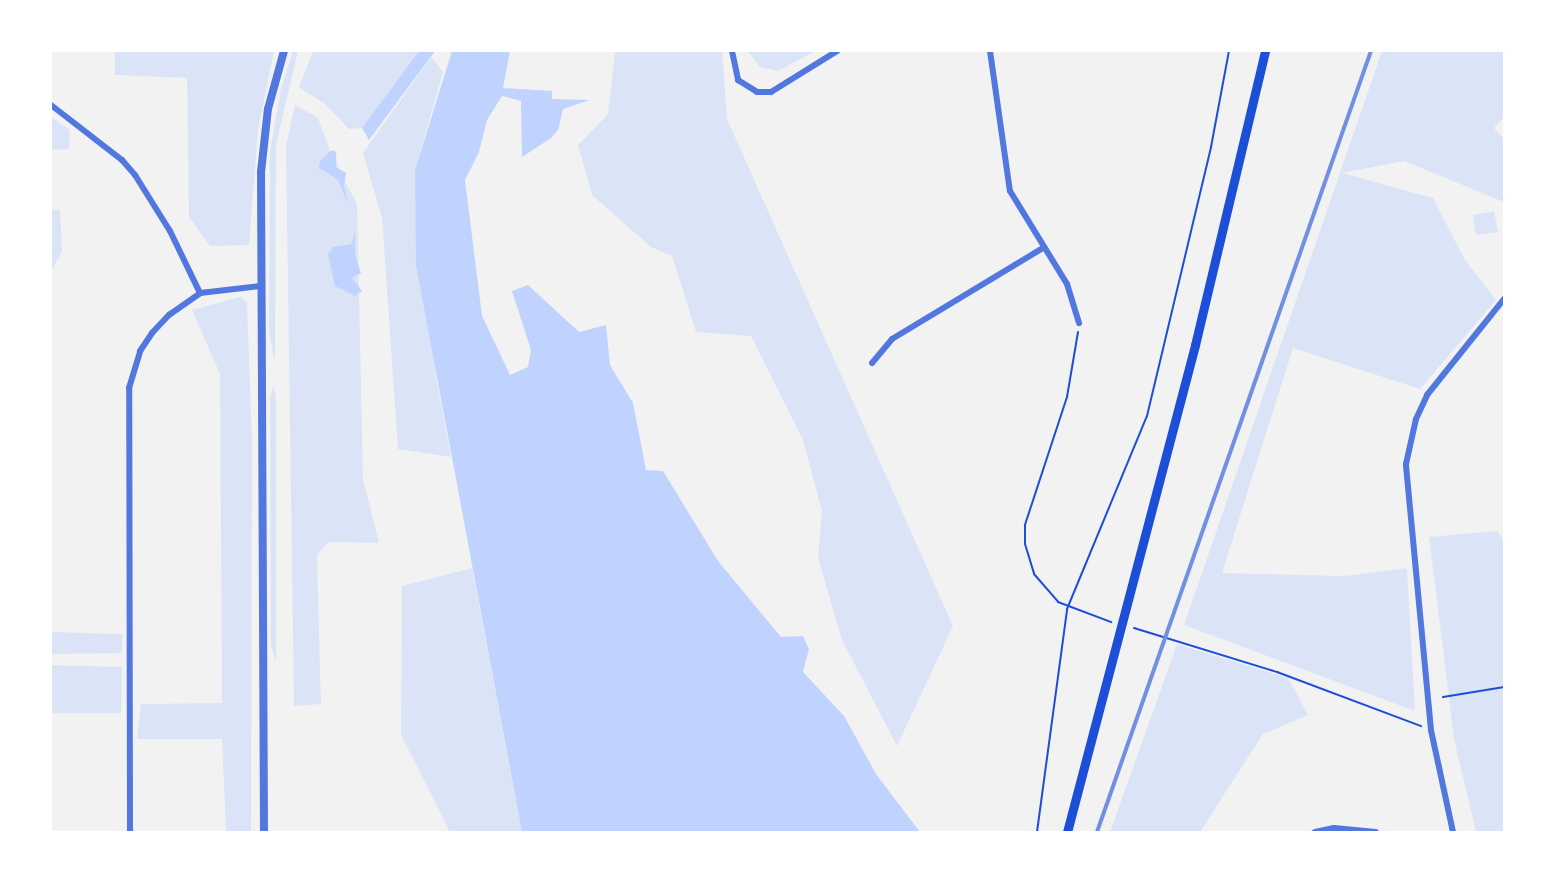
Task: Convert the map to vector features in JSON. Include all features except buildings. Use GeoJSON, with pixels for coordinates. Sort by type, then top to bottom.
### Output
{"type":"FeatureCollection","features":[{"type":"Feature","properties":{"kind":"main road"},"geometry":{"type":"LineString","coordinates":[[1067,832],[1192,356],[1265,51]]}},
{"type":"Feature","properties":{"kind":"street"},"geometry":{"type":"LineString","coordinates":[[264,832],[260,286],[263,141],[274,80],[284,51]]}},
{"type":"Feature","properties":{"kind":"street"},"geometry":{"type":"LineString","coordinates":[[732,51],[738,80],[757,92],[771,92],[837,51]]}},
{"type":"Feature","properties":{"kind":"street"},"geometry":{"type":"LineString","coordinates":[[990,51],[1007,180],[1020,212],[1067,284],[1079,323]]}},
{"type":"Feature","properties":{"kind":"street"},"geometry":{"type":"LineString","coordinates":[[51,105],[122,160],[135,175],[170,231],[200,293]]}},
{"type":"Feature","properties":{"kind":"street"},"geometry":{"type":"LineString","coordinates":[[872,363],[892,339],[1043,248]]}},
{"type":"Feature","properties":{"kind":"street"},"geometry":{"type":"LineString","coordinates":[[130,832],[129,388],[140,351],[152,333],[176,309],[200,293],[260,286]]}},
{"type":"Feature","properties":{"kind":"street"},"geometry":{"type":"LineString","coordinates":[[1453,832],[1431,730],[1407,495],[1410,439],[1416,419],[1441,374],[1504,299]]}},
{"type":"Feature","properties":{"kind":"street"},"geometry":{"type":"LineString","coordinates":[[1315,832],[1334,828],[1376,832]]}},
{"type":"Feature","properties":{"kind":"path"},"geometry":{"type":"LineString","coordinates":[[1037,832],[1067,609],[1147,416],[1211,147],[1230,51]]}},
{"type":"Feature","properties":{"kind":"path"},"geometry":{"type":"LineString","coordinates":[[1079,323],[1067,397],[1025,525],[1027,553],[1034,574],[1046,591],[1067,609],[1112,622]]}},
{"type":"Feature","properties":{"kind":"path"},"geometry":{"type":"LineString","coordinates":[[1134,628],[1276,672],[1431,730]]}},
{"type":"Feature","properties":{"kind":"path"},"geometry":{"type":"LineString","coordinates":[[1443,697],[1504,687]]}},
{"type":"Feature","properties":{"kind":"shaded area"},"geometry":{"type":"Polygon","coordinates":[[[115,51],[274,51],[258,129],[249,245],[210,246],[189,217],[187,78],[115,75],[115,51]]]}},
{"type":"Feature","properties":{"kind":"shaded area"},"geometry":{"type":"Polygon","coordinates":[[[293,51],[298,51],[276,145],[275,364],[269,331],[270,151],[281,88],[293,51]]]}},
{"type":"Feature","properties":{"kind":"shaded area"},"geometry":{"type":"Polygon","coordinates":[[[313,51],[419,51],[362,128],[349,129],[325,104],[299,87],[313,51]]]}},
{"type":"Feature","properties":{"kind":"shaded area"},"geometry":{"type":"Polygon","coordinates":[[[615,51],[722,51],[727,119],[953,626],[897,746],[842,640],[818,558],[822,511],[803,440],[751,336],[696,332],[672,256],[651,247],[592,195],[578,145],[608,114],[615,51]]]}},
{"type":"Feature","properties":{"kind":"shaded area"},"geometry":{"type":"Polygon","coordinates":[[[748,51],[815,51],[778,71],[760,67],[748,51]]]}},
{"type":"Feature","properties":{"kind":"shaded area"},"geometry":{"type":"Polygon","coordinates":[[[1382,51],[1504,51],[1504,117],[1494,128],[1504,139],[1504,202],[1404,161],[1342,173],[1433,198],[1465,260],[1496,300],[1420,389],[1293,348],[1222,573],[1345,576],[1407,568],[1415,711],[1184,625],[1382,51]]]}},
{"type":"Feature","properties":{"kind":"shaded area"},"geometry":{"type":"Polygon","coordinates":[[[431,57],[443,72],[415,170],[436,376],[451,457],[398,449],[382,218],[363,153],[431,57]]]}},
{"type":"Feature","properties":{"kind":"shaded area"},"geometry":{"type":"Polygon","coordinates":[[[295,105],[318,118],[330,151],[336,153],[338,170],[357,203],[363,479],[379,543],[328,542],[317,555],[321,704],[294,706],[286,146],[295,105]]]}},
{"type":"Feature","properties":{"kind":"shaded area"},"geometry":{"type":"Polygon","coordinates":[[[51,117],[70,130],[69,149],[51,150],[51,117]]]}},
{"type":"Feature","properties":{"kind":"shaded area"},"geometry":{"type":"Polygon","coordinates":[[[51,210],[60,210],[62,252],[51,271],[51,210]]]}},
{"type":"Feature","properties":{"kind":"shaded area"},"geometry":{"type":"Polygon","coordinates":[[[1494,211],[1498,232],[1476,235],[1473,215],[1494,211]]]}},
{"type":"Feature","properties":{"kind":"shaded area"},"geometry":{"type":"Polygon","coordinates":[[[240,297],[247,302],[252,441],[251,832],[226,832],[222,739],[137,739],[141,704],[222,703],[220,374],[192,310],[240,297]]]}},
{"type":"Feature","properties":{"kind":"shaded area"},"geometry":{"type":"Polygon","coordinates":[[[274,385],[276,400],[276,662],[271,646],[270,398],[274,385]]]}},
{"type":"Feature","properties":{"kind":"shaded area"},"geometry":{"type":"Polygon","coordinates":[[[1498,531],[1504,541],[1504,832],[1476,832],[1454,739],[1429,537],[1498,531]]]}},
{"type":"Feature","properties":{"kind":"shaded area"},"geometry":{"type":"Polygon","coordinates":[[[472,568],[522,832],[450,832],[401,735],[402,586],[472,568]]]}},
{"type":"Feature","properties":{"kind":"shaded area"},"geometry":{"type":"Polygon","coordinates":[[[51,632],[122,634],[122,653],[51,654],[51,632]]]}},
{"type":"Feature","properties":{"kind":"shaded area"},"geometry":{"type":"Polygon","coordinates":[[[1177,644],[1288,678],[1308,715],[1263,734],[1200,832],[1110,832],[1177,644]]]}},
{"type":"Feature","properties":{"kind":"shaded area"},"geometry":{"type":"Polygon","coordinates":[[[51,665],[122,667],[121,713],[51,713],[51,665]]]}},
{"type":"Feature","properties":{"kind":"water"},"geometry":{"type":"Polygon","coordinates":[[[419,51],[435,51],[369,140],[362,128],[419,51]]]}},
{"type":"Feature","properties":{"kind":"water"},"geometry":{"type":"Polygon","coordinates":[[[452,51],[510,51],[503,88],[552,91],[552,99],[589,100],[563,109],[558,130],[551,138],[522,157],[521,101],[502,96],[487,120],[479,152],[465,180],[482,316],[510,375],[528,367],[531,350],[512,291],[528,285],[579,332],[606,325],[610,365],[633,403],[646,470],[663,471],[718,561],[781,637],[803,636],[809,649],[803,672],[844,716],[876,774],[920,832],[522,832],[416,265],[415,170],[452,51]]]}},
{"type":"Feature","properties":{"kind":"water"},"geometry":{"type":"Polygon","coordinates":[[[332,150],[336,152],[336,167],[346,173],[344,186],[348,203],[338,180],[319,168],[320,161],[332,150]]]}},
{"type":"Feature","properties":{"kind":"water"},"geometry":{"type":"Polygon","coordinates":[[[355,231],[355,255],[361,273],[352,278],[362,291],[355,296],[335,286],[328,254],[333,247],[352,244],[355,231]]]}},
{"type":"Feature","properties":{"kind":"railway"},"geometry":{"type":"LineString","coordinates":[[1097,832],[1371,51]]}}]}
